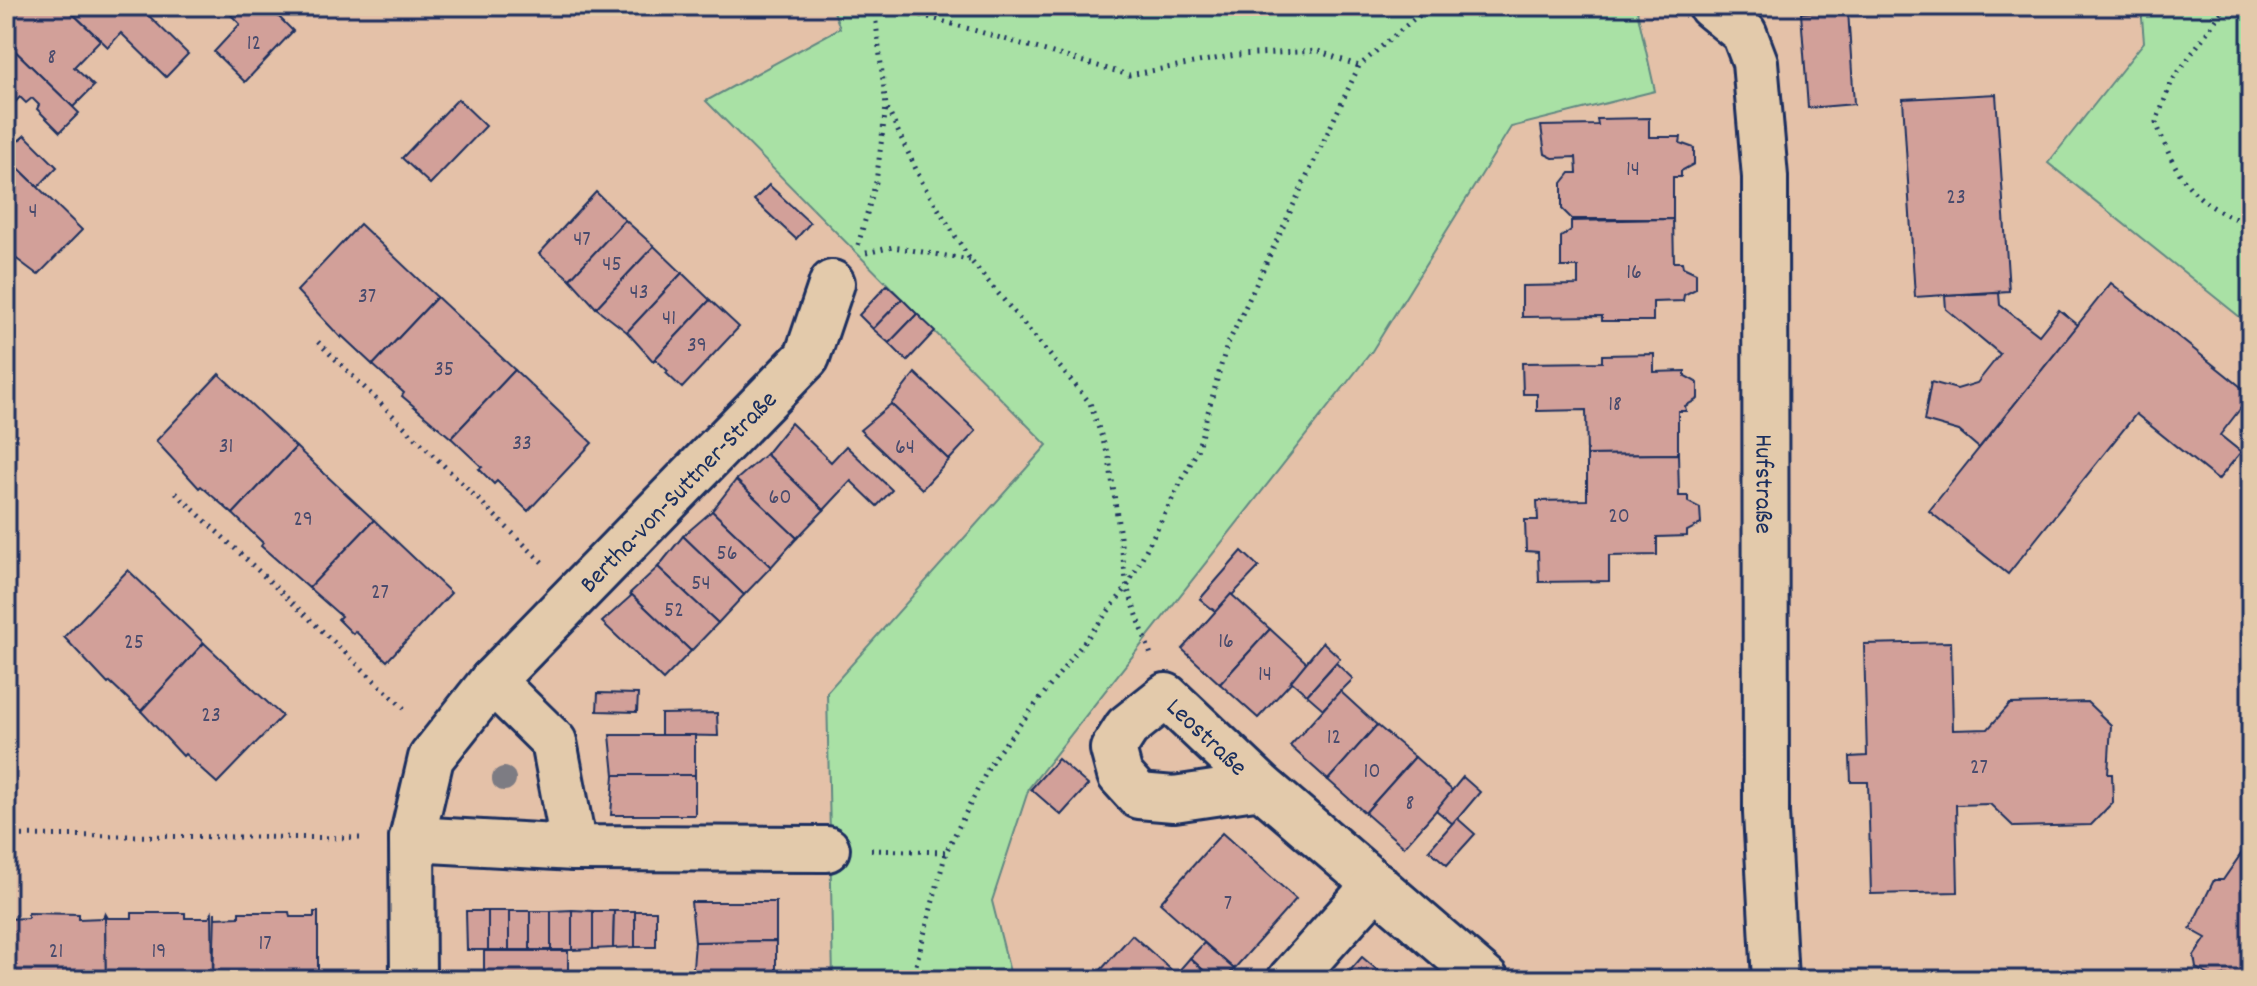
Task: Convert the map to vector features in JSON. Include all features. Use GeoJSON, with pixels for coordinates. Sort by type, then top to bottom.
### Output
{"type":"FeatureCollection","features":[{"type":"Feature","properties":{"kind":"street","name":"Hufstraße"},"geometry":{"type":"LineString","coordinates":[[1711,6],[1744,33],[1755,62],[1765,177],[1766,813],[1775,980]]}},
{"type":"Feature","properties":{"kind":"street","name":"Bertha-von-Suttner-Straße"},"geometry":{"type":"LineString","coordinates":[[413,980],[412,839],[431,758],[492,681],[807,357],[832,283]]}},
{"type":"Feature","properties":{"kind":"street"},"geometry":{"type":"LineString","coordinates":[[492,681],[554,742],[574,848]]}},
{"type":"Feature","properties":{"kind":"street","name":"Leostraße"},"geometry":{"type":"LineString","coordinates":[[1261,786],[1174,799],[1139,796],[1120,775],[1113,749],[1127,727],[1166,696],[1261,786],[1486,980]]}},
{"type":"Feature","properties":{"kind":"street"},"geometry":{"type":"LineString","coordinates":[[412,839],[574,848],[827,849]]}},
{"type":"Feature","properties":{"kind":"street"},"geometry":{"type":"LineString","coordinates":[[1290,980],[1376,884]]}},
{"type":"Feature","properties":{"kind":"path"},"geometry":{"type":"LineString","coordinates":[[874,6],[886,106],[876,182],[855,256],[893,247],[971,261]]}},
{"type":"Feature","properties":{"kind":"path"},"geometry":{"type":"LineString","coordinates":[[890,6],[1129,75],[1236,55],[1318,51],[1359,66]]}},
{"type":"Feature","properties":{"kind":"path"},"geometry":{"type":"LineString","coordinates":[[912,980],[946,852],[993,759],[1127,587],[1197,451],[1226,348],[1359,66],[1416,17],[1423,6]]}},
{"type":"Feature","properties":{"kind":"path"},"geometry":{"type":"LineString","coordinates":[[1416,17],[1446,6]]}},
{"type":"Feature","properties":{"kind":"path"},"geometry":{"type":"LineString","coordinates":[[2226,6],[2172,81],[2156,122],[2173,169],[2206,204],[2251,224]]}},
{"type":"Feature","properties":{"kind":"path"},"geometry":{"type":"LineString","coordinates":[[886,106],[924,186],[971,261],[1090,403],[1109,458],[1127,587],[1166,696]]}},
{"type":"Feature","properties":{"kind":"path"},"geometry":{"type":"LineString","coordinates":[[318,342],[576,595]]}},
{"type":"Feature","properties":{"kind":"path"},"geometry":{"type":"LineString","coordinates":[[176,493],[442,744]]}},
{"type":"Feature","properties":{"kind":"path"},"geometry":{"type":"LineString","coordinates":[[6,835],[412,839]]}},
{"type":"Feature","properties":{"kind":"path"},"geometry":{"type":"LineString","coordinates":[[827,849],[946,852]]}},
{"type":"Feature","properties":{"kind":"green space"},"geometry":{"type":"Polygon","coordinates":[[[832,6],[1636,6],[1655,91],[1511,127],[1372,351],[1029,788],[992,901],[1012,980],[833,980],[827,692],[1047,445],[706,101],[840,28],[832,6]]]}},
{"type":"Feature","properties":{"kind":"green space"},"geometry":{"type":"Polygon","coordinates":[[[2141,6],[2251,6],[2251,326],[2048,163],[2144,42],[2141,6]]]}},
{"type":"Feature","properties":{"kind":"building"},"geometry":{"type":"Polygon","coordinates":[[[6,6],[65,6],[100,40],[74,67],[94,86],[73,107],[6,42],[6,6]]]}},
{"type":"Feature","properties":{"kind":"building"},"geometry":{"type":"Polygon","coordinates":[[[65,6],[145,6],[142,9],[188,54],[166,77],[121,33],[108,47],[65,6]]]}},
{"type":"Feature","properties":{"kind":"building"},"geometry":{"type":"Polygon","coordinates":[[[222,6],[268,6],[293,31],[245,82],[214,52],[240,24],[222,6]]]}},
{"type":"Feature","properties":{"kind":"building"},"geometry":{"type":"Polygon","coordinates":[[[1848,10],[1854,104],[1808,108],[1801,13],[1848,10]]]}},
{"type":"Feature","properties":{"kind":"building"},"geometry":{"type":"Polygon","coordinates":[[[6,42],[79,113],[60,132],[37,109],[39,105],[32,98],[26,103],[20,97],[6,112],[6,42]]]}},
{"type":"Feature","properties":{"kind":"building"},"geometry":{"type":"Polygon","coordinates":[[[1996,94],[2009,291],[1915,297],[1903,99],[1996,94]]]}},
{"type":"Feature","properties":{"kind":"building"},"geometry":{"type":"Polygon","coordinates":[[[458,99],[486,126],[430,184],[402,158],[458,99]]]}},
{"type":"Feature","properties":{"kind":"building"},"geometry":{"type":"Polygon","coordinates":[[[1649,118],[1649,137],[1681,137],[1680,143],[1694,148],[1694,164],[1681,171],[1681,177],[1673,177],[1673,219],[1572,219],[1562,209],[1562,183],[1570,173],[1577,173],[1576,157],[1553,158],[1545,154],[1541,126],[1598,125],[1597,119],[1649,118]]]}},
{"type":"Feature","properties":{"kind":"building"},"geometry":{"type":"Polygon","coordinates":[[[6,131],[17,142],[25,135],[57,167],[38,187],[6,156],[6,131]]]}},
{"type":"Feature","properties":{"kind":"building"},"geometry":{"type":"Polygon","coordinates":[[[6,156],[82,230],[38,275],[6,251],[6,156]]]}},
{"type":"Feature","properties":{"kind":"building"},"geometry":{"type":"Polygon","coordinates":[[[769,185],[810,223],[796,239],[754,200],[769,185]]]}},
{"type":"Feature","properties":{"kind":"building"},"geometry":{"type":"Polygon","coordinates":[[[596,192],[625,220],[570,279],[539,254],[596,192]]]}},
{"type":"Feature","properties":{"kind":"building"},"geometry":{"type":"Polygon","coordinates":[[[1673,219],[1674,262],[1682,262],[1683,267],[1696,273],[1696,289],[1684,295],[1683,301],[1653,302],[1653,321],[1602,321],[1602,316],[1522,317],[1522,286],[1578,285],[1578,267],[1561,267],[1561,237],[1571,230],[1571,221],[1673,219]]]}},
{"type":"Feature","properties":{"kind":"building"},"geometry":{"type":"Polygon","coordinates":[[[625,220],[654,246],[596,308],[570,279],[625,220]]]}},
{"type":"Feature","properties":{"kind":"building"},"geometry":{"type":"Polygon","coordinates":[[[360,224],[437,297],[373,365],[341,338],[297,291],[360,224]]]}},
{"type":"Feature","properties":{"kind":"building"},"geometry":{"type":"Polygon","coordinates":[[[654,246],[682,273],[627,332],[596,308],[654,246]]]}},
{"type":"Feature","properties":{"kind":"building"},"geometry":{"type":"Polygon","coordinates":[[[682,273],[710,300],[653,361],[627,332],[682,273]]]}},
{"type":"Feature","properties":{"kind":"building"},"geometry":{"type":"Polygon","coordinates":[[[2111,283],[2251,395],[2220,435],[2241,452],[2218,480],[2136,414],[2008,574],[1929,511],[2111,283]]]}},
{"type":"Feature","properties":{"kind":"building"},"geometry":{"type":"Polygon","coordinates":[[[887,285],[902,299],[873,329],[859,315],[887,285]]]}},
{"type":"Feature","properties":{"kind":"building"},"geometry":{"type":"Polygon","coordinates":[[[1999,293],[2000,305],[2039,335],[2059,310],[2078,325],[1979,448],[1959,431],[1924,421],[1931,382],[1957,389],[1977,383],[2000,354],[1946,309],[1945,295],[1999,293]]]}},
{"type":"Feature","properties":{"kind":"building"},"geometry":{"type":"Polygon","coordinates":[[[437,297],[515,370],[451,438],[402,396],[404,393],[373,365],[437,297]]]}},
{"type":"Feature","properties":{"kind":"building"},"geometry":{"type":"Polygon","coordinates":[[[902,299],[917,314],[889,343],[873,329],[902,299]]]}},
{"type":"Feature","properties":{"kind":"building"},"geometry":{"type":"Polygon","coordinates":[[[710,300],[739,327],[682,388],[666,373],[668,371],[655,359],[653,361],[710,300]]]}},
{"type":"Feature","properties":{"kind":"building"},"geometry":{"type":"Polygon","coordinates":[[[917,314],[935,331],[907,361],[889,343],[917,314]]]}},
{"type":"Feature","properties":{"kind":"building"},"geometry":{"type":"Polygon","coordinates":[[[6,316],[12,316],[14,381],[6,381],[6,316]]]}},
{"type":"Feature","properties":{"kind":"building"},"geometry":{"type":"Polygon","coordinates":[[[1654,354],[1654,372],[1685,371],[1685,376],[1698,383],[1698,399],[1685,406],[1686,411],[1678,411],[1678,454],[1587,455],[1586,410],[1537,411],[1537,394],[1523,394],[1522,363],[1602,362],[1602,355],[1654,354]]]}},
{"type":"Feature","properties":{"kind":"building"},"geometry":{"type":"Polygon","coordinates":[[[515,370],[592,443],[528,511],[497,481],[494,484],[479,469],[482,467],[451,438],[515,370]]]}},
{"type":"Feature","properties":{"kind":"building"},"geometry":{"type":"Polygon","coordinates":[[[915,373],[976,431],[949,460],[891,404],[915,373]]]}},
{"type":"Feature","properties":{"kind":"building"},"geometry":{"type":"Polygon","coordinates":[[[219,374],[296,447],[233,514],[201,486],[199,488],[156,441],[219,374]]]}},
{"type":"Feature","properties":{"kind":"building"},"geometry":{"type":"Polygon","coordinates":[[[891,404],[949,460],[922,489],[860,430],[891,404]]]}},
{"type":"Feature","properties":{"kind":"building"},"geometry":{"type":"Polygon","coordinates":[[[791,423],[831,462],[846,446],[892,490],[877,506],[851,481],[824,510],[766,454],[791,423]]]}},
{"type":"Feature","properties":{"kind":"building"},"geometry":{"type":"Polygon","coordinates":[[[296,447],[374,520],[309,588],[261,546],[263,543],[233,514],[296,447]]]}},
{"type":"Feature","properties":{"kind":"building"},"geometry":{"type":"Polygon","coordinates":[[[766,454],[824,510],[797,538],[736,480],[766,454]]]}},
{"type":"Feature","properties":{"kind":"building"},"geometry":{"type":"Polygon","coordinates":[[[1678,454],[1679,496],[1688,496],[1688,502],[1700,508],[1701,524],[1687,531],[1687,536],[1657,537],[1657,555],[1609,556],[1609,581],[1539,582],[1538,552],[1526,551],[1525,520],[1538,520],[1537,501],[1587,500],[1587,455],[1678,454]]]}},
{"type":"Feature","properties":{"kind":"building"},"geometry":{"type":"Polygon","coordinates":[[[736,480],[797,538],[771,567],[712,511],[736,480]]]}},
{"type":"Feature","properties":{"kind":"building"},"geometry":{"type":"Polygon","coordinates":[[[712,511],[771,567],[744,595],[683,536],[712,511]]]}},
{"type":"Feature","properties":{"kind":"building"},"geometry":{"type":"Polygon","coordinates":[[[374,520],[451,593],[387,661],[355,631],[353,634],[338,619],[341,616],[309,588],[374,520]]]}},
{"type":"Feature","properties":{"kind":"building"},"geometry":{"type":"Polygon","coordinates":[[[683,536],[744,595],[718,623],[658,567],[683,536]]]}},
{"type":"Feature","properties":{"kind":"building"},"geometry":{"type":"Polygon","coordinates":[[[1242,551],[1259,567],[1216,612],[1200,599],[1242,551]]]}},
{"type":"Feature","properties":{"kind":"building"},"geometry":{"type":"Polygon","coordinates":[[[658,567],[718,623],[691,651],[630,593],[658,567]]]}},
{"type":"Feature","properties":{"kind":"building"},"geometry":{"type":"Polygon","coordinates":[[[128,570],[204,643],[141,711],[110,682],[108,684],[64,637],[128,570]]]}},
{"type":"Feature","properties":{"kind":"building"},"geometry":{"type":"Polygon","coordinates":[[[630,593],[691,651],[663,680],[602,622],[631,596],[630,593]]]}},
{"type":"Feature","properties":{"kind":"building"},"geometry":{"type":"Polygon","coordinates":[[[1231,594],[1270,629],[1220,684],[1182,649],[1231,594]]]}},
{"type":"Feature","properties":{"kind":"building"},"geometry":{"type":"Polygon","coordinates":[[[1270,629],[1308,664],[1258,718],[1220,684],[1270,629]]]}},
{"type":"Feature","properties":{"kind":"building"},"geometry":{"type":"Polygon","coordinates":[[[1323,642],[1340,658],[1307,695],[1291,681],[1323,642]]]}},
{"type":"Feature","properties":{"kind":"building"},"geometry":{"type":"Polygon","coordinates":[[[1951,642],[1953,730],[1988,729],[2010,704],[2087,702],[2111,725],[2108,774],[2112,774],[2113,802],[2091,825],[2014,827],[1990,804],[1956,805],[1958,892],[1871,894],[1868,782],[1851,782],[1850,757],[1867,756],[1864,644],[1951,642]]]}},
{"type":"Feature","properties":{"kind":"building"},"geometry":{"type":"Polygon","coordinates":[[[204,643],[282,716],[217,783],[185,754],[183,756],[141,711],[204,643]]]}},
{"type":"Feature","properties":{"kind":"building"},"geometry":{"type":"Polygon","coordinates":[[[1336,663],[1353,679],[1323,709],[1307,695],[1336,663]]]}},
{"type":"Feature","properties":{"kind":"building"},"geometry":{"type":"Polygon","coordinates":[[[1340,691],[1377,725],[1328,780],[1290,746],[1340,691]]]}},
{"type":"Feature","properties":{"kind":"building"},"geometry":{"type":"Polygon","coordinates":[[[598,693],[638,694],[637,712],[597,711],[598,693]]]}},
{"type":"Feature","properties":{"kind":"building"},"geometry":{"type":"Polygon","coordinates":[[[717,713],[718,736],[661,735],[661,714],[717,713]]]}},
{"type":"Feature","properties":{"kind":"building"},"geometry":{"type":"Polygon","coordinates":[[[1377,725],[1415,757],[1365,813],[1328,780],[1377,725]]]}},
{"type":"Feature","properties":{"kind":"building"},"geometry":{"type":"Polygon","coordinates":[[[610,735],[695,735],[695,775],[614,775],[610,735]]]}},
{"type":"Feature","properties":{"kind":"building"},"geometry":{"type":"Polygon","coordinates":[[[1415,757],[1453,791],[1404,847],[1365,813],[1415,757]]]}},
{"type":"Feature","properties":{"kind":"building"},"geometry":{"type":"Polygon","coordinates":[[[1058,759],[1088,785],[1061,815],[1031,789],[1058,759]]]}},
{"type":"Feature","properties":{"kind":"building"},"geometry":{"type":"Polygon","coordinates":[[[614,775],[695,775],[695,815],[611,815],[614,775]]]}},
{"type":"Feature","properties":{"kind":"building"},"geometry":{"type":"Polygon","coordinates":[[[1463,777],[1480,792],[1453,824],[1436,810],[1463,777]]]}},
{"type":"Feature","properties":{"kind":"building"},"geometry":{"type":"Polygon","coordinates":[[[1457,818],[1475,834],[1447,865],[1429,850],[1457,818]]]}},
{"type":"Feature","properties":{"kind":"building"},"geometry":{"type":"Polygon","coordinates":[[[1222,833],[1296,899],[1234,969],[1160,903],[1222,833]]]}},
{"type":"Feature","properties":{"kind":"building"},"geometry":{"type":"Polygon","coordinates":[[[2250,841],[2251,980],[2236,980],[2227,975],[2214,978],[2196,968],[2194,956],[2206,938],[2190,929],[2214,880],[2223,880],[2250,841]]]}},
{"type":"Feature","properties":{"kind":"building"},"geometry":{"type":"Polygon","coordinates":[[[691,902],[776,902],[776,941],[695,942],[691,902]]]}},
{"type":"Feature","properties":{"kind":"building"},"geometry":{"type":"Polygon","coordinates":[[[572,910],[593,911],[593,949],[572,950],[572,910]]]}},
{"type":"Feature","properties":{"kind":"building"},"geometry":{"type":"Polygon","coordinates":[[[572,910],[572,950],[551,950],[551,911],[572,910]]]}},
{"type":"Feature","properties":{"kind":"building"},"geometry":{"type":"Polygon","coordinates":[[[466,911],[488,911],[488,950],[467,950],[466,911]]]}},
{"type":"Feature","properties":{"kind":"building"},"geometry":{"type":"Polygon","coordinates":[[[488,911],[509,911],[509,950],[488,950],[488,911]]]}},
{"type":"Feature","properties":{"kind":"building"},"geometry":{"type":"Polygon","coordinates":[[[509,911],[530,911],[530,950],[509,950],[509,911]]]}},
{"type":"Feature","properties":{"kind":"building"},"geometry":{"type":"Polygon","coordinates":[[[530,911],[551,911],[551,950],[530,950],[530,911]]]}},
{"type":"Feature","properties":{"kind":"building"},"geometry":{"type":"Polygon","coordinates":[[[593,911],[614,911],[613,948],[593,949],[593,911]]]}},
{"type":"Feature","properties":{"kind":"building"},"geometry":{"type":"Polygon","coordinates":[[[614,911],[635,911],[635,947],[613,948],[614,911]]]}},
{"type":"Feature","properties":{"kind":"building"},"geometry":{"type":"Polygon","coordinates":[[[635,911],[656,911],[656,947],[635,947],[635,911]]]}},
{"type":"Feature","properties":{"kind":"building"},"geometry":{"type":"Polygon","coordinates":[[[215,912],[215,918],[239,917],[239,912],[289,912],[290,917],[314,917],[314,912],[318,912],[318,980],[213,980],[215,912]]]}},
{"type":"Feature","properties":{"kind":"building"},"geometry":{"type":"Polygon","coordinates":[[[28,913],[79,914],[79,919],[103,918],[105,913],[106,980],[6,980],[6,919],[28,918],[28,913]]]}},
{"type":"Feature","properties":{"kind":"building"},"geometry":{"type":"Polygon","coordinates":[[[105,913],[108,918],[132,918],[132,913],[185,913],[185,918],[209,918],[212,913],[213,980],[106,980],[105,913]]]}},
{"type":"Feature","properties":{"kind":"building"},"geometry":{"type":"Polygon","coordinates":[[[1132,935],[1176,974],[1184,980],[1092,980],[1132,935]]]}},
{"type":"Feature","properties":{"kind":"building"},"geometry":{"type":"Polygon","coordinates":[[[776,941],[776,980],[692,980],[695,942],[776,941]]]}},
{"type":"Feature","properties":{"kind":"building"},"geometry":{"type":"Polygon","coordinates":[[[1204,943],[1234,969],[1224,980],[1214,980],[1190,958],[1204,943]]]}},
{"type":"Feature","properties":{"kind":"building"},"geometry":{"type":"Polygon","coordinates":[[[484,951],[568,951],[568,980],[487,980],[484,951]]]}},
{"type":"Feature","properties":{"kind":"building"},"geometry":{"type":"Polygon","coordinates":[[[1362,957],[1389,980],[1342,980],[1362,957]]]}},
{"type":"Feature","properties":{"kind":"building"},"geometry":{"type":"Polygon","coordinates":[[[1190,958],[1214,980],[1184,980],[1176,974],[1190,958]]]}}]}
